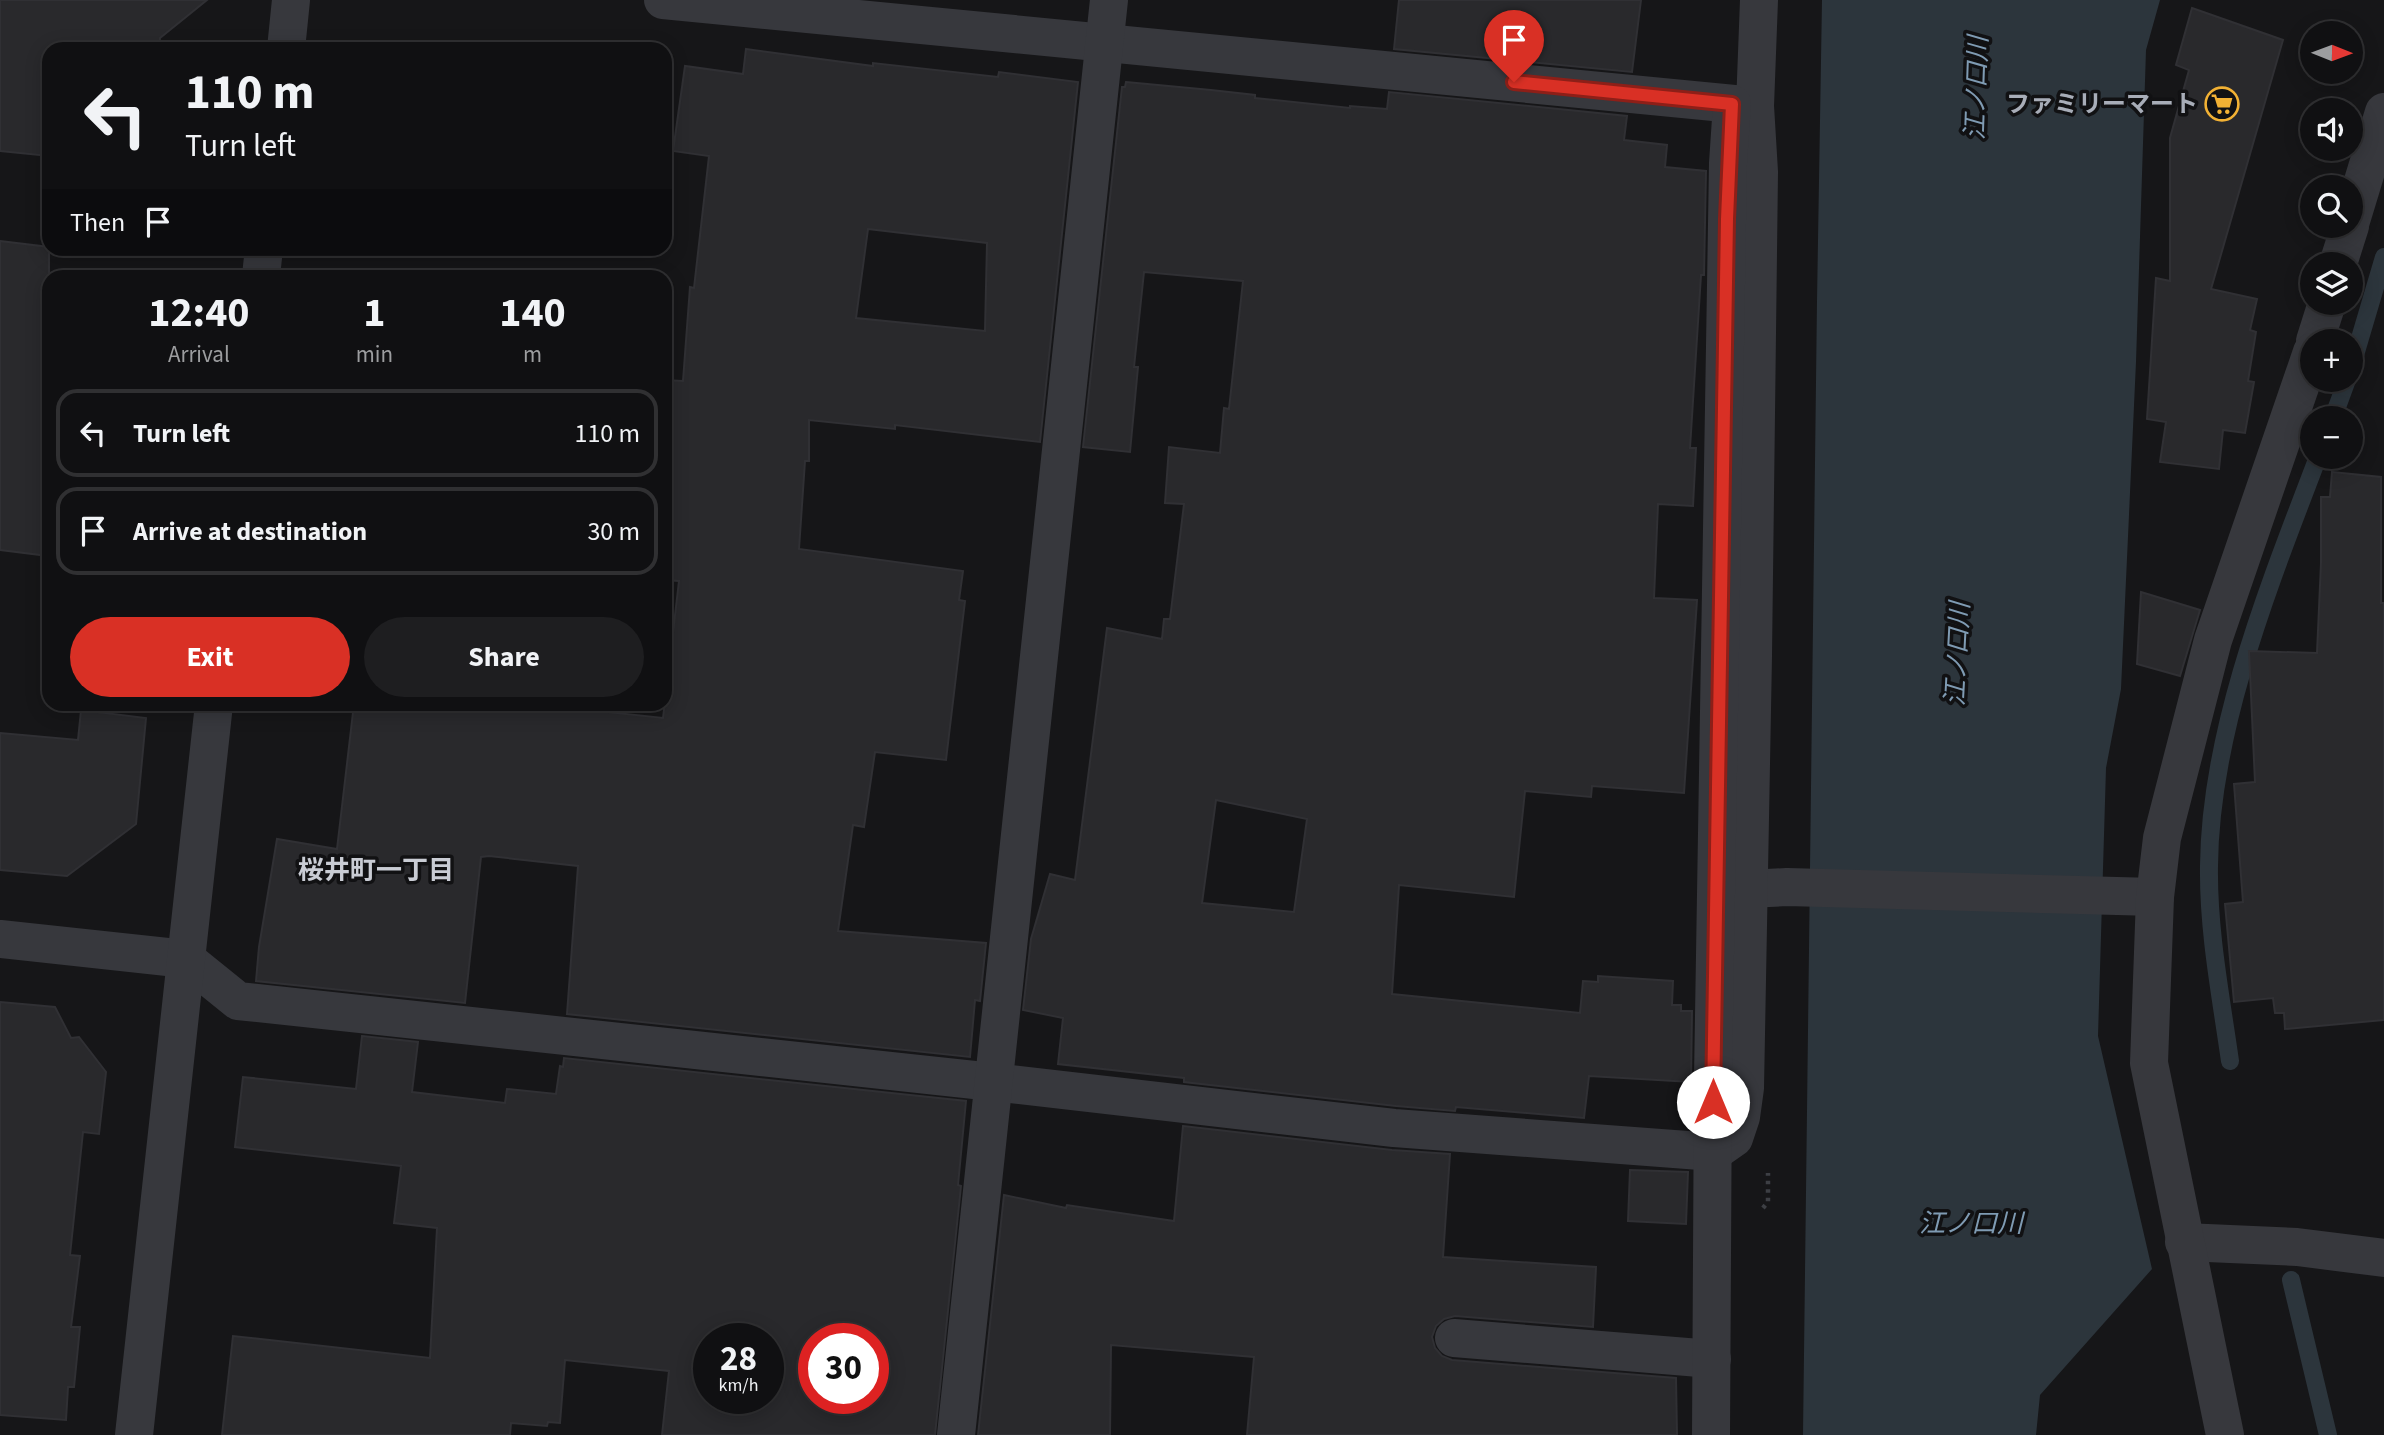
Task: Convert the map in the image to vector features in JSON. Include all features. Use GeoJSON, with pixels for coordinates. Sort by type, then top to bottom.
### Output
{"type":"FeatureCollection","features":[{"type":"Feature","properties":{"kind":"street"},"geometry":{"type":"LineString","coordinates":[[287,42],[290,0]]}},
{"type":"Feature","properties":{"kind":"street"},"geometry":{"type":"LineString","coordinates":[[663,0],[1744,105]]}},
{"type":"Feature","properties":{"kind":"street"},"geometry":{"type":"LineString","coordinates":[[956,1435],[1109,0]]}},
{"type":"Feature","properties":{"kind":"street"},"geometry":{"type":"LineString","coordinates":[[1711,1435],[1713,1063],[1728,177],[1744,105],[1759,0]]}},
{"type":"Feature","properties":{"kind":"street"},"geometry":{"type":"LineString","coordinates":[[0,939],[186,959],[238,1002],[1394,1128],[1714,1152],[1734,1138],[1741,1117],[1745,1088],[1759,172],[1744,105]]}},
{"type":"Feature","properties":{"kind":"street"},"geometry":{"type":"LineString","coordinates":[[2363,182],[2384,112]]}},
{"type":"Feature","properties":{"kind":"street"},"geometry":{"type":"LineString","coordinates":[[2225,1435],[2148,1063],[2155,897],[2162,838],[2213,640],[2300,387]]}},
{"type":"Feature","properties":{"kind":"street"},"geometry":{"type":"LineString","coordinates":[[134,1435],[213,711]]}},
{"type":"Feature","properties":{"kind":"street"},"geometry":{"type":"LineString","coordinates":[[1748,889],[1787,887],[2155,897]]}},
{"type":"Feature","properties":{"kind":"street"},"geometry":{"type":"LineString","coordinates":[[2184,1242],[2297,1247],[2384,1258]]}},
{"type":"Feature","properties":{"kind":"street"},"geometry":{"type":"LineString","coordinates":[[1454,1338],[1712,1359]]}},
{"type":"Feature","properties":{"kind":"water","name":"江ノ口川"},"geometry":{"type":"Polygon","coordinates":[[[1822,0],[2160,0],[2146,50],[2136,362],[2121,689],[2106,768],[2098,1036],[2152,1269],[2040,1395],[2036,1435],[1803,1435],[1822,0]]]}},
{"type":"Feature","properties":{"kind":"building"},"geometry":{"type":"Polygon","coordinates":[[[0,0],[207,0],[160,38],[160,42],[42,42],[42,155],[0,151],[0,0]]]}},
{"type":"Feature","properties":{"kind":"building"},"geometry":{"type":"Polygon","coordinates":[[[1399,0],[1641,0],[1632,72],[1394,49],[1399,0]]]}},
{"type":"Feature","properties":{"kind":"building"},"geometry":{"type":"Polygon","coordinates":[[[2192,8],[2283,40],[2211,289],[2257,299],[2250,330],[2256,332],[2248,381],[2254,382],[2245,433],[2223,430],[2219,469],[2160,462],[2166,422],[2147,419],[2156,278],[2170,281],[2170,138],[2189,70],[2176,65],[2192,8]]]}},
{"type":"Feature","properties":{"kind":"building"},"geometry":{"type":"Polygon","coordinates":[[[746,49],[873,66],[873,63],[998,77],[999,72],[1078,82],[1040,442],[895,425],[895,429],[809,420],[809,461],[805,461],[799,549],[963,571],[959,600],[965,601],[946,760],[875,752],[864,827],[853,825],[838,931],[986,943],[980,1001],[975,1000],[970,1057],[567,1014],[578,866],[489,856],[481,857],[465,1003],[256,981],[277,839],[337,849],[353,711],[598,711],[663,718],[664,711],[672,711],[672,641],[679,581],[672,580],[672,380],[683,381],[690,287],[694,288],[709,156],[673,151],[685,66],[743,74],[746,49]],[[868,229],[856,318],[985,331],[987,243],[868,229]]]}},
{"type":"Feature","properties":{"kind":"building"},"geometry":{"type":"Polygon","coordinates":[[[1126,82],[1350,108],[1387,109],[1389,92],[1627,116],[1624,140],[1667,145],[1665,167],[1706,171],[1704,275],[1701,275],[1690,448],[1696,448],[1693,506],[1658,504],[1654,598],[1697,600],[1684,793],[1592,786],[1591,797],[1525,791],[1514,897],[1399,885],[1392,994],[1580,1013],[1583,981],[1598,982],[1598,976],[1673,981],[1672,1005],[1681,1005],[1681,1011],[1692,1011],[1691,1082],[1589,1076],[1584,1118],[1456,1107],[1455,1111],[1396,1106],[1184,1082],[1184,1078],[1058,1064],[1063,1018],[1023,1010],[1031,939],[1050,874],[1075,880],[1107,628],[1162,639],[1164,619],[1170,619],[1184,504],[1165,503],[1169,447],[1220,453],[1224,408],[1229,409],[1243,281],[1144,272],[1134,367],[1138,367],[1130,452],[1083,447],[1122,87],[1125,87],[1126,82]],[[1216,800],[1202,903],[1294,912],[1307,819],[1216,800]]]}},
{"type":"Feature","properties":{"kind":"building"},"geometry":{"type":"Polygon","coordinates":[[[0,241],[42,246],[42,256],[49,256],[49,270],[42,270],[42,555],[0,550],[0,241]]]}},
{"type":"Feature","properties":{"kind":"building"},"geometry":{"type":"Polygon","coordinates":[[[2332,472],[2381,477],[2381,603],[2384,603],[2384,1020],[2285,1029],[2284,1013],[2275,1013],[2273,998],[2234,1002],[2225,904],[2243,902],[2234,784],[2255,782],[2249,651],[2317,653],[2321,497],[2330,497],[2332,472]]]}},
{"type":"Feature","properties":{"kind":"building"},"geometry":{"type":"Polygon","coordinates":[[[2141,592],[2200,610],[2180,676],[2137,664],[2141,592]]]}},
{"type":"Feature","properties":{"kind":"building"},"geometry":{"type":"Polygon","coordinates":[[[81,711],[146,718],[136,824],[67,876],[0,870],[0,733],[78,740],[81,711]]]}},
{"type":"Feature","properties":{"kind":"building"},"geometry":{"type":"Polygon","coordinates":[[[0,1002],[55,1007],[71,1038],[79,1037],[106,1072],[99,1134],[83,1132],[70,1255],[80,1256],[71,1327],[80,1327],[74,1387],[68,1387],[66,1420],[0,1415],[0,1002]]]}},
{"type":"Feature","properties":{"kind":"building"},"geometry":{"type":"Polygon","coordinates":[[[362,1036],[418,1042],[412,1092],[505,1103],[507,1089],[556,1094],[560,1066],[563,1067],[564,1058],[966,1101],[958,1185],[961,1186],[935,1435],[662,1435],[669,1371],[565,1360],[560,1423],[548,1422],[547,1426],[511,1423],[510,1435],[222,1435],[233,1336],[430,1358],[437,1228],[394,1223],[401,1166],[235,1147],[243,1077],[356,1089],[362,1036]]]}},
{"type":"Feature","properties":{"kind":"building"},"geometry":{"type":"Polygon","coordinates":[[[1183,1126],[1450,1154],[1443,1257],[1596,1267],[1593,1327],[1455,1316],[1444,1319],[1436,1326],[1432,1337],[1435,1348],[1442,1356],[1452,1360],[1676,1378],[1677,1435],[1247,1435],[1254,1357],[1111,1345],[1110,1435],[978,1435],[1004,1195],[1066,1208],[1067,1205],[1174,1221],[1183,1126]]]}},
{"type":"Feature","properties":{"kind":"building"},"geometry":{"type":"Polygon","coordinates":[[[1630,1170],[1688,1172],[1686,1224],[1628,1221],[1630,1170]]]}},
{"type":"Feature","properties":{"kind":"waterway"},"geometry":{"type":"LineString","coordinates":[[2363,329],[2384,257]]}},
{"type":"Feature","properties":{"kind":"waterway"},"geometry":{"type":"LineString","coordinates":[[2337,406],[2343,392]]}},
{"type":"Feature","properties":{"kind":"waterway"},"geometry":{"type":"LineString","coordinates":[[2230,1061],[2209,890],[2212,815],[2231,710],[2246,658],[2313,469]]}},
{"type":"Feature","properties":{"kind":"waterway"},"geometry":{"type":"LineString","coordinates":[[2291,1280],[2328,1435]]}},
{"type":"Feature","properties":{"kind":"place","name":"ファミリーマート"},"geometry":{"type":"Point","coordinates":[2222,104]}},
{"type":"Feature","properties":{"kind":"district","name":"桜井町一丁目"},"geometry":{"type":"Point","coordinates":[376,870]}},
{"type":"Feature","properties":{"kind":"route"},"geometry":{"type":"LineString","coordinates":[[1514,82],[1732,104],[1728,163],[1713,1102]]}}]}
